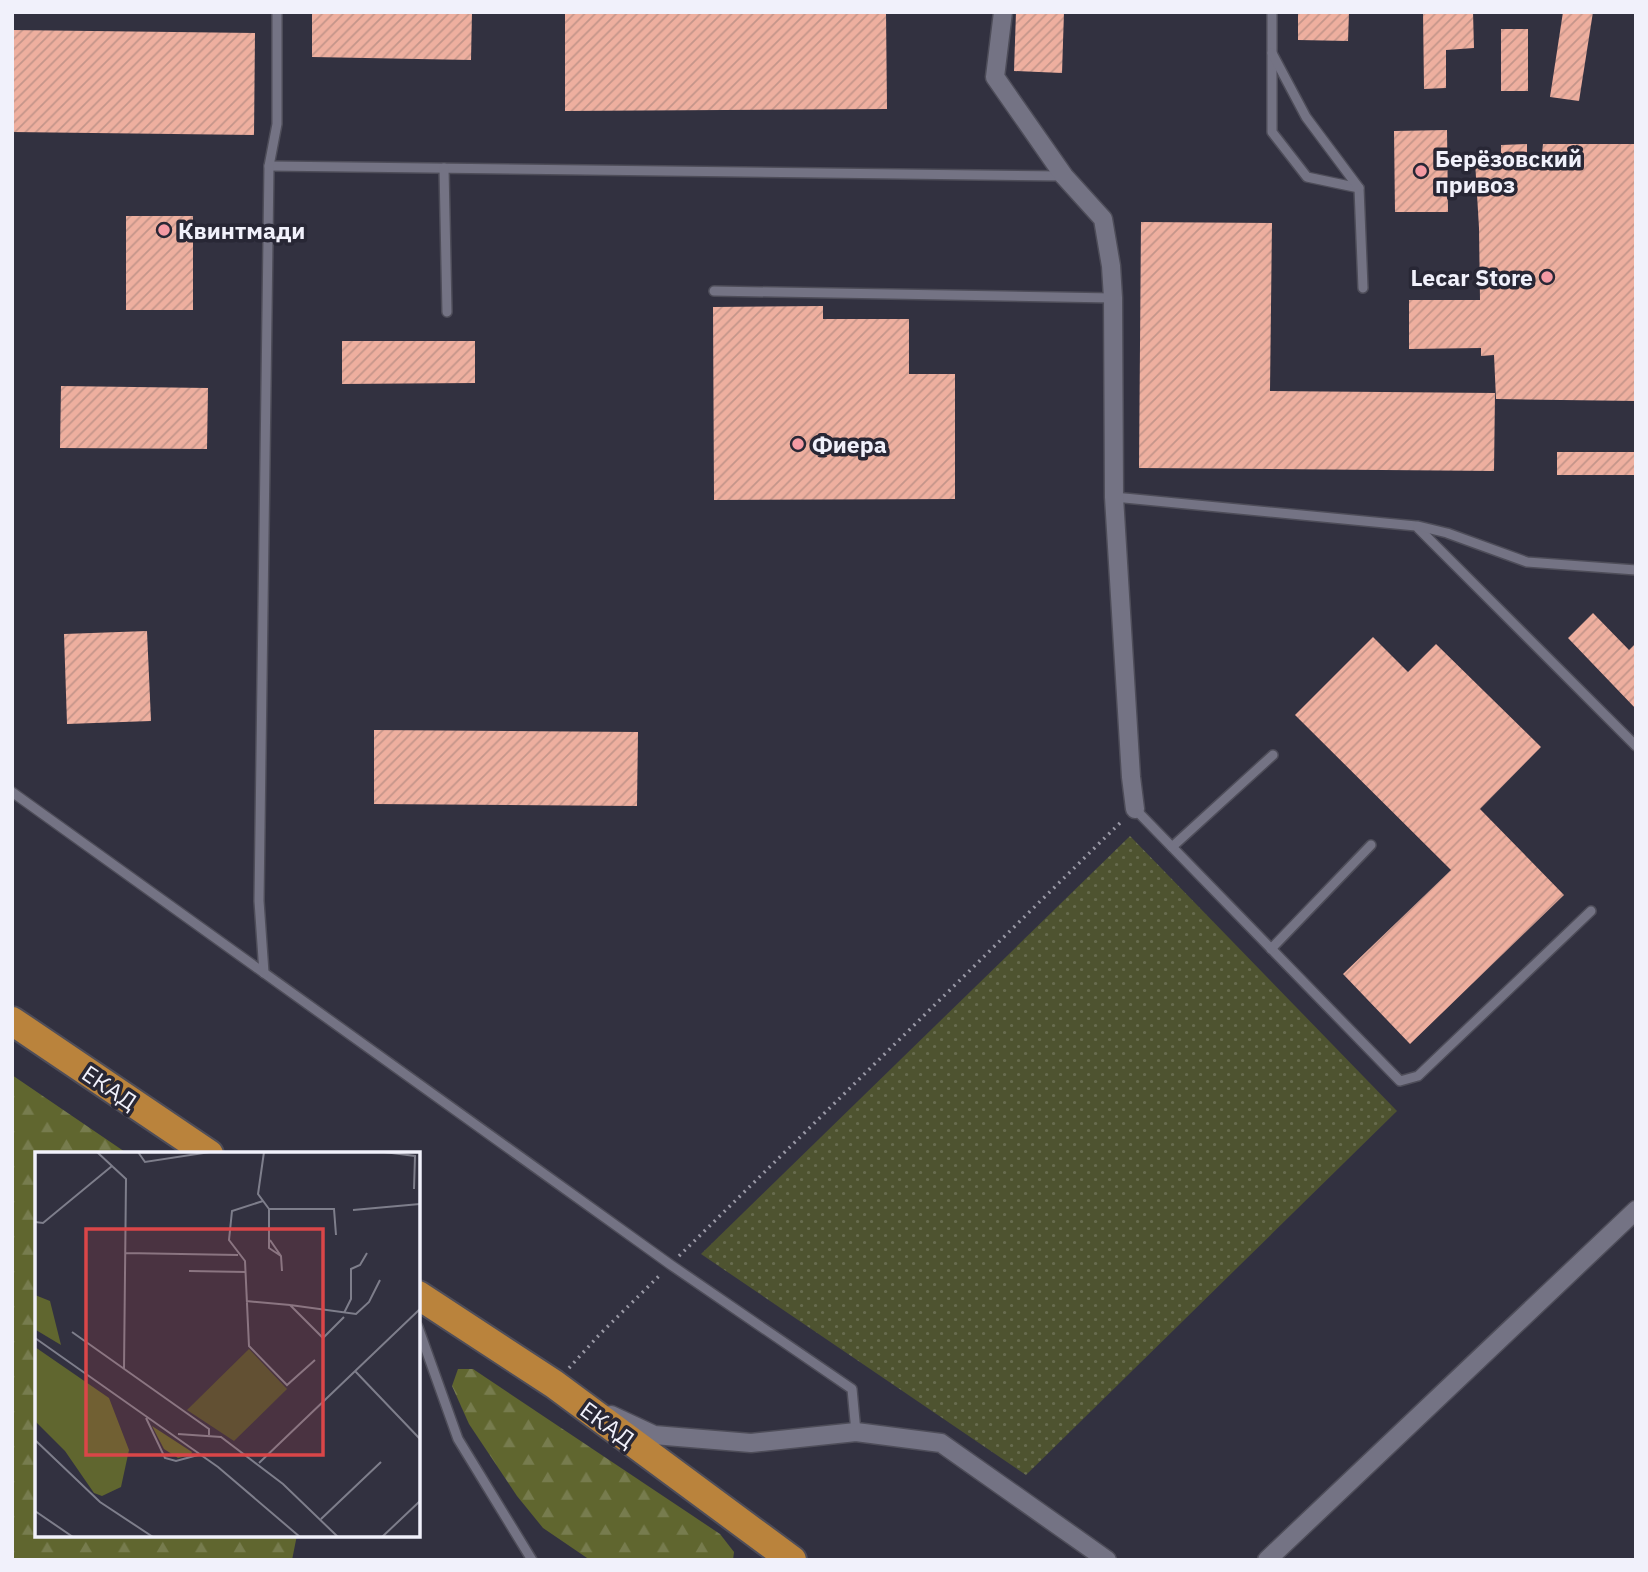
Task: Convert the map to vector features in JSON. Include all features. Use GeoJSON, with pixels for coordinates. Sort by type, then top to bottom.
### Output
{"type":"FeatureCollection","features":[{"type":"Feature","properties":{"kind":"highway","name":"ЕКАД"},"geometry":{"type":"LineString","coordinates":[[12,1021],[206,1152]]}},
{"type":"Feature","properties":{"kind":"highway","name":"ЕКАД"},"geometry":{"type":"LineString","coordinates":[[420,1296],[560,1389],[792,1560]]}},
{"type":"Feature","properties":{"kind":"street"},"geometry":{"type":"LineString","coordinates":[[1003,12],[995,77],[1064,176],[1103,219],[1111,266],[1114,498],[1135,809]]}},
{"type":"Feature","properties":{"kind":"street"},"geometry":{"type":"LineString","coordinates":[[1267,1560],[1636,1209]]}},
{"type":"Feature","properties":{"kind":"street"},"geometry":{"type":"LineString","coordinates":[[560,1389],[654,1434],[751,1443],[856,1432],[941,1443],[1107,1560]]}},
{"type":"Feature","properties":{"kind":"lane"},"geometry":{"type":"LineString","coordinates":[[264,972],[259,901],[269,166],[277,124],[277,12]]}},
{"type":"Feature","properties":{"kind":"lane"},"geometry":{"type":"LineString","coordinates":[[1272,12],[1272,132],[1307,177],[1359,188]]}},
{"type":"Feature","properties":{"kind":"lane"},"geometry":{"type":"LineString","coordinates":[[1272,53],[1306,117],[1359,188],[1363,288]]}},
{"type":"Feature","properties":{"kind":"lane"},"geometry":{"type":"LineString","coordinates":[[269,166],[1064,176]]}},
{"type":"Feature","properties":{"kind":"lane"},"geometry":{"type":"LineString","coordinates":[[444,169],[447,312]]}},
{"type":"Feature","properties":{"kind":"lane"},"geometry":{"type":"LineString","coordinates":[[714,291],[1113,298]]}},
{"type":"Feature","properties":{"kind":"lane"},"geometry":{"type":"LineString","coordinates":[[1114,498],[1416,526],[1447,533],[1527,562],[1636,570]]}},
{"type":"Feature","properties":{"kind":"lane"},"geometry":{"type":"LineString","coordinates":[[1416,526],[1636,746]]}},
{"type":"Feature","properties":{"kind":"lane"},"geometry":{"type":"LineString","coordinates":[[1172,847],[1273,755]]}},
{"type":"Feature","properties":{"kind":"lane"},"geometry":{"type":"LineString","coordinates":[[12,792],[671,1265],[852,1389],[856,1432]]}},
{"type":"Feature","properties":{"kind":"lane"},"geometry":{"type":"LineString","coordinates":[[1135,809],[1399,1080],[1418,1076],[1591,911]]}},
{"type":"Feature","properties":{"kind":"lane"},"geometry":{"type":"LineString","coordinates":[[1271,949],[1371,845]]}},
{"type":"Feature","properties":{"kind":"lane"},"geometry":{"type":"LineString","coordinates":[[420,1333],[458,1439],[532,1560]]}},
{"type":"Feature","properties":{"kind":"path"},"geometry":{"type":"LineString","coordinates":[[560,1389],[600,1334],[1135,809]]}},
{"type":"Feature","properties":{"kind":"green space"},"geometry":{"type":"Polygon","coordinates":[[[1130,836],[1397,1111],[1026,1475],[701,1254],[1130,836]]]}},
{"type":"Feature","properties":{"kind":"green space"},"geometry":{"type":"Polygon","coordinates":[[[12,1075],[125,1152],[35,1152],[35,1537],[297,1537],[292,1560],[12,1560],[12,1075]]]}},
{"type":"Feature","properties":{"kind":"green space"},"geometry":{"type":"Polygon","coordinates":[[[458,1369],[473,1369],[720,1534],[734,1552],[733,1560],[590,1560],[543,1528],[517,1496],[469,1424],[452,1386],[458,1369]]]}},
{"type":"Feature","properties":{"kind":"building"},"geometry":{"type":"Polygon","coordinates":[[[312,12],[472,12],[471,60],[312,57],[312,12]]]}},
{"type":"Feature","properties":{"kind":"building"},"geometry":{"type":"Polygon","coordinates":[[[565,12],[886,12],[887,109],[565,111],[565,12]]]}},
{"type":"Feature","properties":{"kind":"building"},"geometry":{"type":"Polygon","coordinates":[[[1016,12],[1064,12],[1062,73],[1014,71],[1016,12]]]}},
{"type":"Feature","properties":{"kind":"building"},"geometry":{"type":"Polygon","coordinates":[[[1298,12],[1349,12],[1348,41],[1298,40],[1298,12]]]}},
{"type":"Feature","properties":{"kind":"building"},"geometry":{"type":"Polygon","coordinates":[[[1423,12],[1473,12],[1474,48],[1446,50],[1446,88],[1424,89],[1423,12]]]}},
{"type":"Feature","properties":{"kind":"building"},"geometry":{"type":"Polygon","coordinates":[[[1563,12],[1593,12],[1579,101],[1550,97],[1563,12]]]}},
{"type":"Feature","properties":{"kind":"building"},"geometry":{"type":"Polygon","coordinates":[[[1501,29],[1528,29],[1528,91],[1501,91],[1501,29]]]}},
{"type":"Feature","properties":{"kind":"building"},"geometry":{"type":"Polygon","coordinates":[[[12,30],[255,33],[254,135],[12,132],[12,30]]]}},
{"type":"Feature","properties":{"kind":"building","name":"Берёзовский привоз"},"geometry":{"type":"Polygon","coordinates":[[[1447,130],[1448,212],[1395,212],[1394,131],[1447,130]]]}},
{"type":"Feature","properties":{"kind":"building"},"geometry":{"type":"Polygon","coordinates":[[[1527,144],[1527,160],[1541,161],[1543,144],[1636,144],[1636,401],[1496,399],[1494,355],[1481,356],[1481,348],[1409,349],[1409,300],[1480,300],[1475,161],[1501,160],[1501,145],[1527,144]]]}},
{"type":"Feature","properties":{"kind":"building"},"geometry":{"type":"Polygon","coordinates":[[[126,216],[193,216],[193,310],[126,310],[126,216]]]}},
{"type":"Feature","properties":{"kind":"building"},"geometry":{"type":"Polygon","coordinates":[[[1141,222],[1272,223],[1270,391],[1495,393],[1494,471],[1139,468],[1141,222]]]}},
{"type":"Feature","properties":{"kind":"building"},"geometry":{"type":"Polygon","coordinates":[[[823,306],[823,319],[909,319],[909,374],[955,374],[955,499],[714,500],[713,307],[823,306]]]}},
{"type":"Feature","properties":{"kind":"building"},"geometry":{"type":"Polygon","coordinates":[[[342,341],[475,341],[475,383],[342,384],[342,341]]]}},
{"type":"Feature","properties":{"kind":"building"},"geometry":{"type":"Polygon","coordinates":[[[61,386],[208,388],[207,449],[60,448],[61,386]]]}},
{"type":"Feature","properties":{"kind":"building"},"geometry":{"type":"Polygon","coordinates":[[[1557,452],[1636,452],[1636,475],[1557,475],[1557,452]]]}},
{"type":"Feature","properties":{"kind":"building"},"geometry":{"type":"Polygon","coordinates":[[[1593,613],[1629,650],[1636,643],[1636,709],[1568,638],[1593,613]]]}},
{"type":"Feature","properties":{"kind":"building"},"geometry":{"type":"Polygon","coordinates":[[[147,631],[151,721],[67,724],[64,634],[147,631]]]}},
{"type":"Feature","properties":{"kind":"building"},"geometry":{"type":"Polygon","coordinates":[[[1373,637],[1408,672],[1436,644],[1541,747],[1480,809],[1564,895],[1410,1044],[1343,974],[1451,870],[1295,715],[1373,637]]]}},
{"type":"Feature","properties":{"kind":"building"},"geometry":{"type":"Polygon","coordinates":[[[374,730],[638,732],[637,806],[374,804],[374,730]]]}},
{"type":"Feature","properties":{"kind":"place","name":"Берёзовский привоз"},"geometry":{"type":"Point","coordinates":[1421,171]}},
{"type":"Feature","properties":{"kind":"place","name":"Квинтмади"},"geometry":{"type":"Point","coordinates":[164,230]}},
{"type":"Feature","properties":{"kind":"place","name":"Lecar Store"},"geometry":{"type":"Point","coordinates":[1547,277]}},
{"type":"Feature","properties":{"kind":"place","name":"Фиера"},"geometry":{"type":"Point","coordinates":[798,444]}}]}
